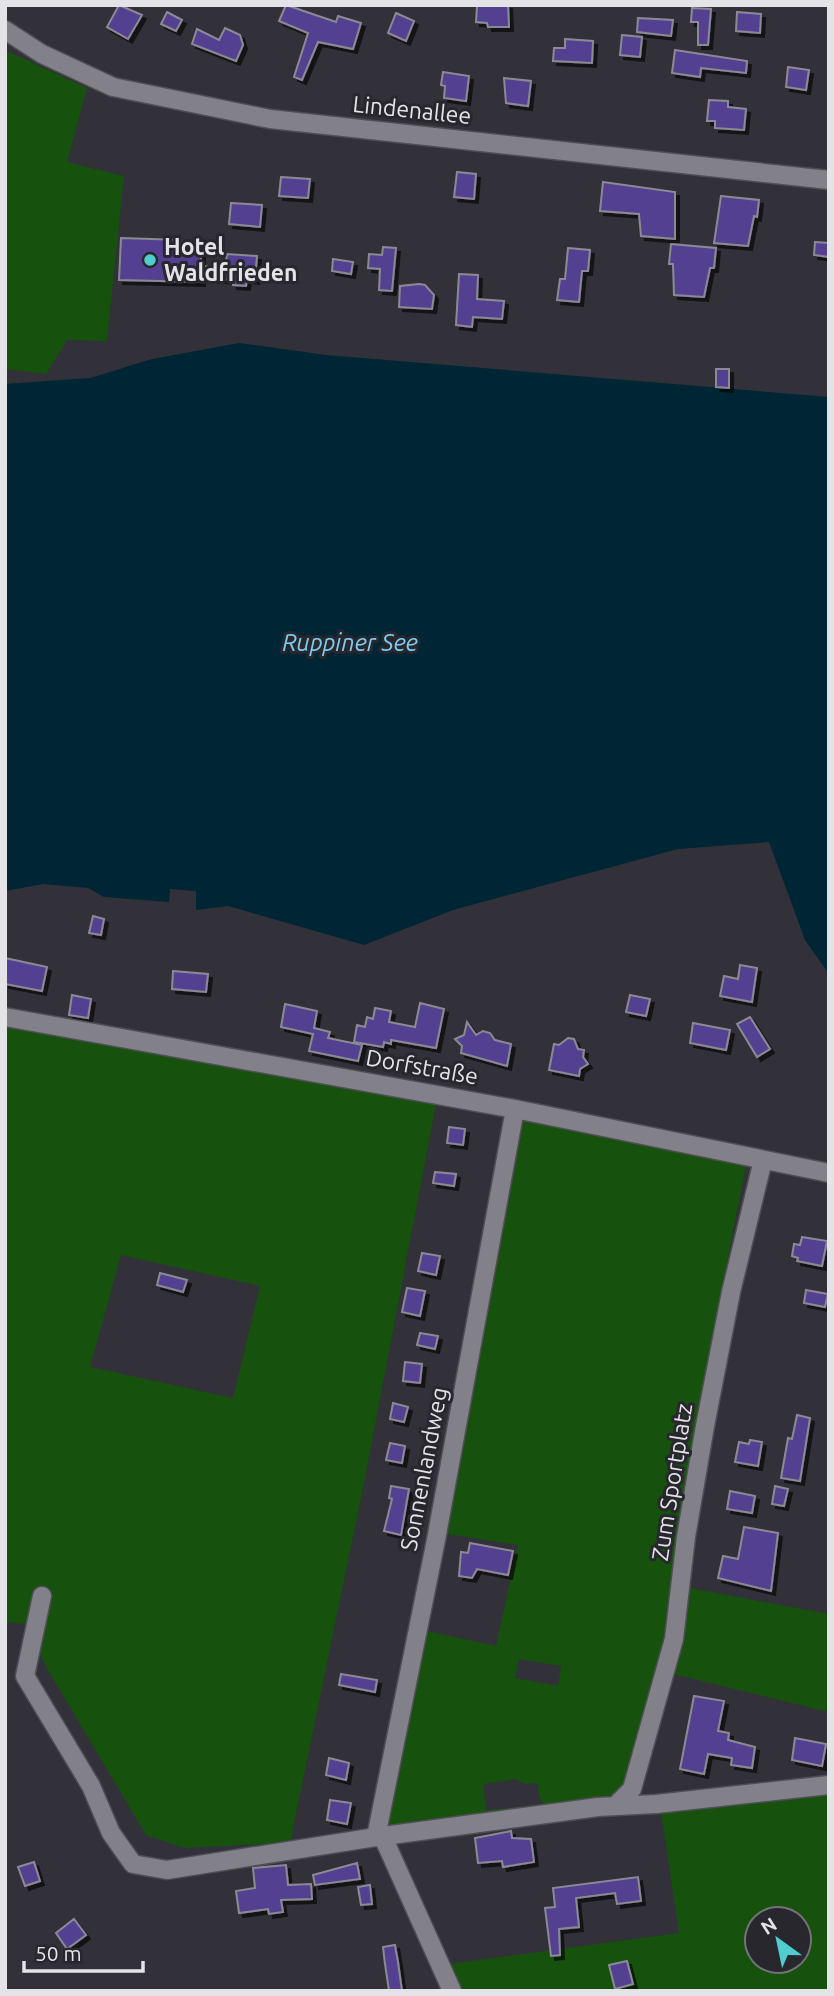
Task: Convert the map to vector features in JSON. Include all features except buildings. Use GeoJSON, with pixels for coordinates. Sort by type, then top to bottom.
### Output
{"type":"FeatureCollection","features":[{"type":"Feature","properties":{"kind":"street","name":"Lindenallee"},"geometry":{"type":"LineString","coordinates":[[5,30],[42,54],[113,87],[270,118],[829,180]]}},
{"type":"Feature","properties":{"kind":"street","name":"Dorfstraße"},"geometry":{"type":"LineString","coordinates":[[5,1017],[515,1109],[829,1173]]}},
{"type":"Feature","properties":{"kind":"street","name":"Sonnenlandweg"},"geometry":{"type":"LineString","coordinates":[[380,1837],[515,1109]]}},
{"type":"Feature","properties":{"kind":"street","name":"Zum Sportplatz"},"geometry":{"type":"LineString","coordinates":[[616,1805],[632,1788],[674,1639],[686,1537],[705,1426],[731,1292],[763,1160]]}},
{"type":"Feature","properties":{"kind":"street"},"geometry":{"type":"LineString","coordinates":[[42,1596],[25,1676],[91,1786],[111,1833],[134,1864],[167,1870],[598,1807],[656,1804],[829,1785]]}},
{"type":"Feature","properties":{"kind":"street"},"geometry":{"type":"LineString","coordinates":[[380,1837],[452,1991]]}},
{"type":"Feature","properties":{"kind":"green space"},"geometry":{"type":"Polygon","coordinates":[[[5,50],[87,88],[67,162],[124,176],[107,341],[67,340],[46,374],[5,369],[5,50]]]}},
{"type":"Feature","properties":{"kind":"green space"},"geometry":{"type":"Polygon","coordinates":[[[5,1022],[436,1104],[364,1483],[290,1843],[184,1848],[146,1835],[49,1672],[25,1624],[5,1622],[5,1022]],[[121,1255],[90,1367],[233,1398],[260,1286],[121,1255]]]}},
{"type":"Feature","properties":{"kind":"green space"},"geometry":{"type":"Polygon","coordinates":[[[517,1110],[747,1160],[690,1454],[673,1585],[829,1614],[829,1712],[661,1671],[627,1782],[613,1799],[383,1832],[422,1630],[496,1646],[518,1545],[441,1533],[517,1110]],[[519,1659],[515,1678],[558,1686],[561,1666],[519,1659]],[[516,1779],[483,1784],[486,1810],[545,1805],[540,1799],[537,1783],[525,1784],[516,1779]]]}},
{"type":"Feature","properties":{"kind":"green space"},"geometry":{"type":"Polygon","coordinates":[[[829,1789],[829,1991],[459,1991],[449,1964],[679,1933],[660,1806],[829,1789]]]}},
{"type":"Feature","properties":{"kind":"water","name":"Ruppiner See"},"geometry":{"type":"Polygon","coordinates":[[[239,343],[326,355],[829,397],[829,974],[805,940],[769,842],[678,849],[453,910],[364,945],[228,906],[196,910],[196,891],[170,889],[169,902],[104,897],[88,888],[43,884],[5,891],[5,384],[90,378],[152,359],[239,343]]]}},
{"type":"Feature","properties":{"kind":"place","name":"Hotel Waldfrieden"},"geometry":{"type":"Point","coordinates":[150,260]}}]}
